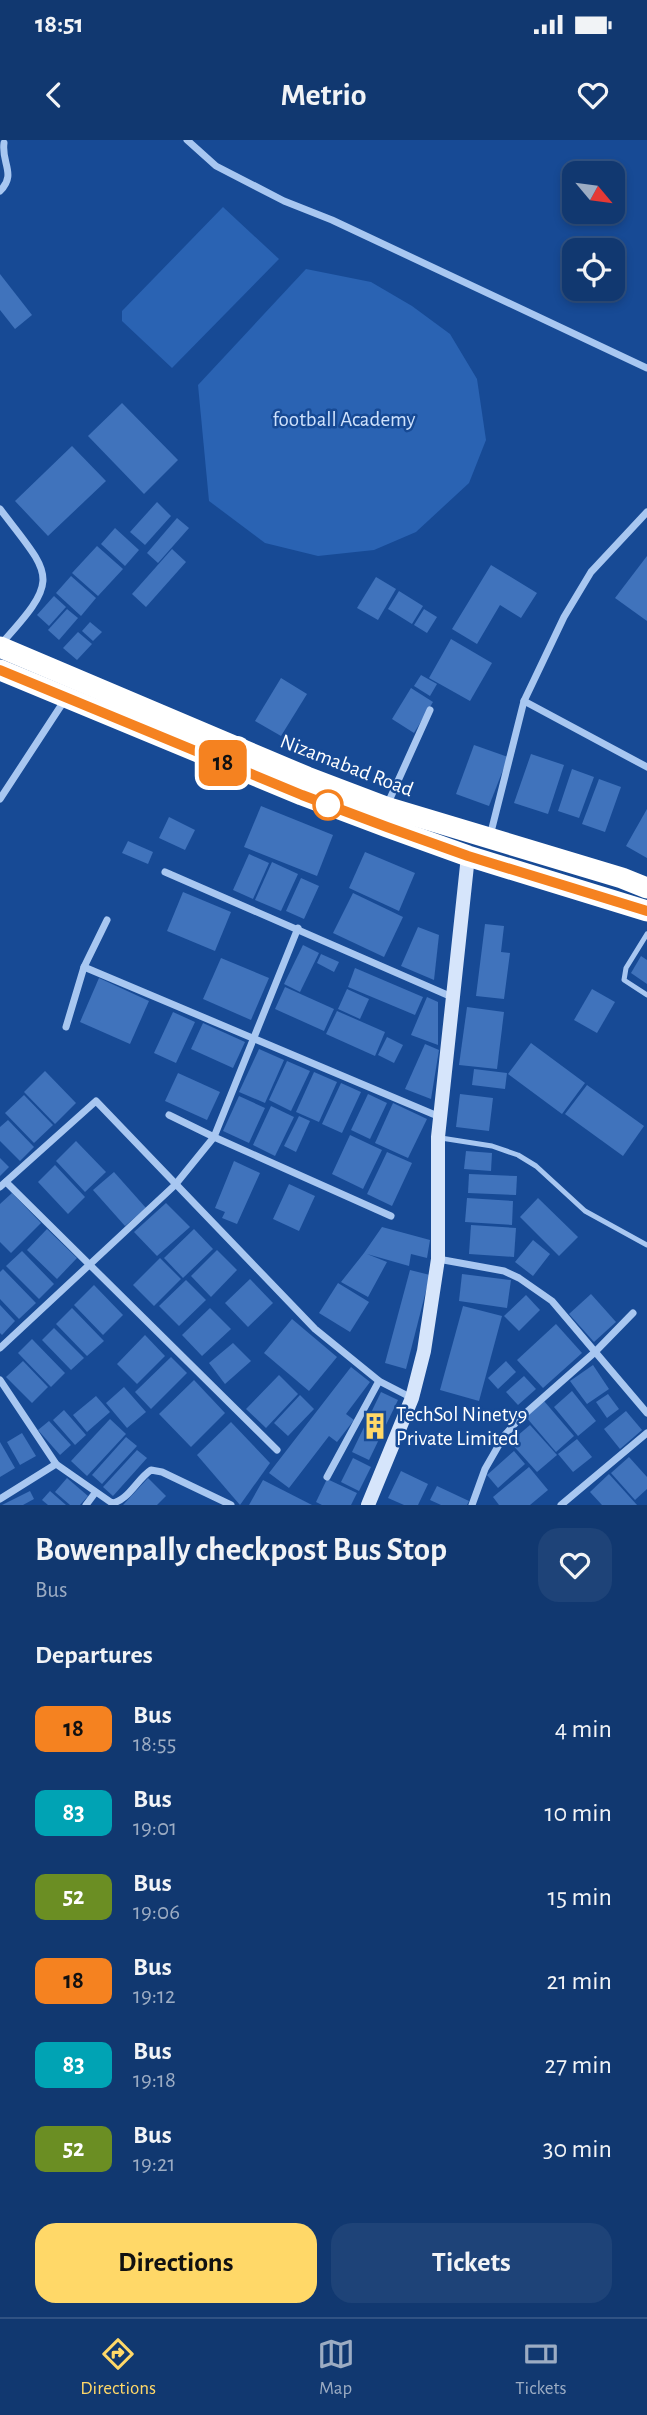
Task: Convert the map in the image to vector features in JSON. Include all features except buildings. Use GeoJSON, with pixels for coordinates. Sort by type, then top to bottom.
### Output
{"type":"FeatureCollection","features":[{"type":"Feature","properties":{"kind":"highway","name":"Nizamabad Road"},"geometry":{"type":"LineString","coordinates":[[0,647],[307,777],[386,807],[622,878],[647,888]]}},
{"type":"Feature","properties":{"kind":"highway","name":"Nizamabad Road"},"geometry":{"type":"LineString","coordinates":[[2,674],[302,795],[468,856],[647,911]]}},
{"type":"Feature","properties":{"kind":"street"},"geometry":{"type":"LineString","coordinates":[[187,140],[216,166],[284,201],[332,220],[647,368]]}},
{"type":"Feature","properties":{"kind":"street"},"geometry":{"type":"LineString","coordinates":[[0,191],[8,181],[9,174],[4,157],[4,144]]}},
{"type":"Feature","properties":{"kind":"street"},"geometry":{"type":"LineString","coordinates":[[0,509],[35,555],[43,570],[44,583],[40,597],[31,611],[0,647]]}},
{"type":"Feature","properties":{"kind":"street"},"geometry":{"type":"LineString","coordinates":[[489,839],[524,701],[564,617],[591,572],[647,512]]}},
{"type":"Feature","properties":{"kind":"street"},"geometry":{"type":"LineString","coordinates":[[0,799],[67,698]]}},
{"type":"Feature","properties":{"kind":"street"},"geometry":{"type":"LineString","coordinates":[[524,701],[647,767]]}},
{"type":"Feature","properties":{"kind":"street"},"geometry":{"type":"LineString","coordinates":[[386,807],[430,710]]}},
{"type":"Feature","properties":{"kind":"street"},"geometry":{"type":"LineString","coordinates":[[368,1505],[412,1398],[425,1351],[438,1259],[438,1137],[468,856]]}},
{"type":"Feature","properties":{"kind":"street"},"geometry":{"type":"LineString","coordinates":[[164,872],[453,997]]}},
{"type":"Feature","properties":{"kind":"street"},"geometry":{"type":"LineString","coordinates":[[66,1027],[84,967],[107,920]]}},
{"type":"Feature","properties":{"kind":"street"},"geometry":{"type":"LineString","coordinates":[[0,1348],[175,1185],[214,1137],[298,928]]}},
{"type":"Feature","properties":{"kind":"street"},"geometry":{"type":"LineString","coordinates":[[84,967],[440,1118]]}},
{"type":"Feature","properties":{"kind":"street"},"geometry":{"type":"LineString","coordinates":[[277,1450],[89,1264],[3,1185],[96,1101],[315,1329],[379,1381],[412,1398]]}},
{"type":"Feature","properties":{"kind":"street"},"geometry":{"type":"LineString","coordinates":[[169,1115],[391,1216]]}},
{"type":"Feature","properties":{"kind":"street"},"geometry":{"type":"LineString","coordinates":[[438,1259],[504,1271],[552,1301],[647,1413]]}},
{"type":"Feature","properties":{"kind":"street"},"geometry":{"type":"LineString","coordinates":[[472,1505],[485,1469],[519,1419],[595,1352],[633,1313]]}},
{"type":"Feature","properties":{"kind":"street"},"geometry":{"type":"LineString","coordinates":[[0,1380],[56,1464],[112,1503],[117,1502],[151,1470],[162,1472],[231,1505]]}},
{"type":"Feature","properties":{"kind":"street"},"geometry":{"type":"LineString","coordinates":[[327,1477],[379,1381]]}},
{"type":"Feature","properties":{"kind":"street"},"geometry":{"type":"LineString","coordinates":[[561,1505],[647,1433]]}},
{"type":"Feature","properties":{"kind":"street"},"geometry":{"type":"LineString","coordinates":[[0,1499],[56,1464]]}},
{"type":"Feature","properties":{"kind":"street"},"geometry":{"type":"LineString","coordinates":[[86,1505],[95,1493]]}},
{"type":"Feature","properties":{"kind":"lane"},"geometry":{"type":"LineString","coordinates":[[647,934],[626,968],[624,980],[647,995]]}},
{"type":"Feature","properties":{"kind":"lane"},"geometry":{"type":"LineString","coordinates":[[438,1137],[492,1146],[517,1155],[536,1166],[585,1211],[647,1245]]}},
{"type":"Feature","properties":{"kind":"green space"},"geometry":{"type":"Polygon","coordinates":[[[223,207],[279,259],[172,368],[122,321],[122,311],[223,207]]]}},
{"type":"Feature","properties":{"kind":"green space","name":"football Academy"},"geometry":{"type":"Polygon","coordinates":[[[306,269],[371,282],[412,306],[450,334],[477,379],[486,440],[469,483],[416,532],[374,550],[318,556],[265,543],[209,501],[198,385],[306,269]]]}},
{"type":"Feature","properties":{"kind":"bus line","name":"18"},"geometry":{"type":"LineString","coordinates":[[0,670],[302,795],[387,827],[468,856],[647,911]]}},
{"type":"Feature","properties":{"kind":"place","name":"TechSol Ninety9 Private Limited"},"geometry":{"type":"Point","coordinates":[375,1426]}}]}
